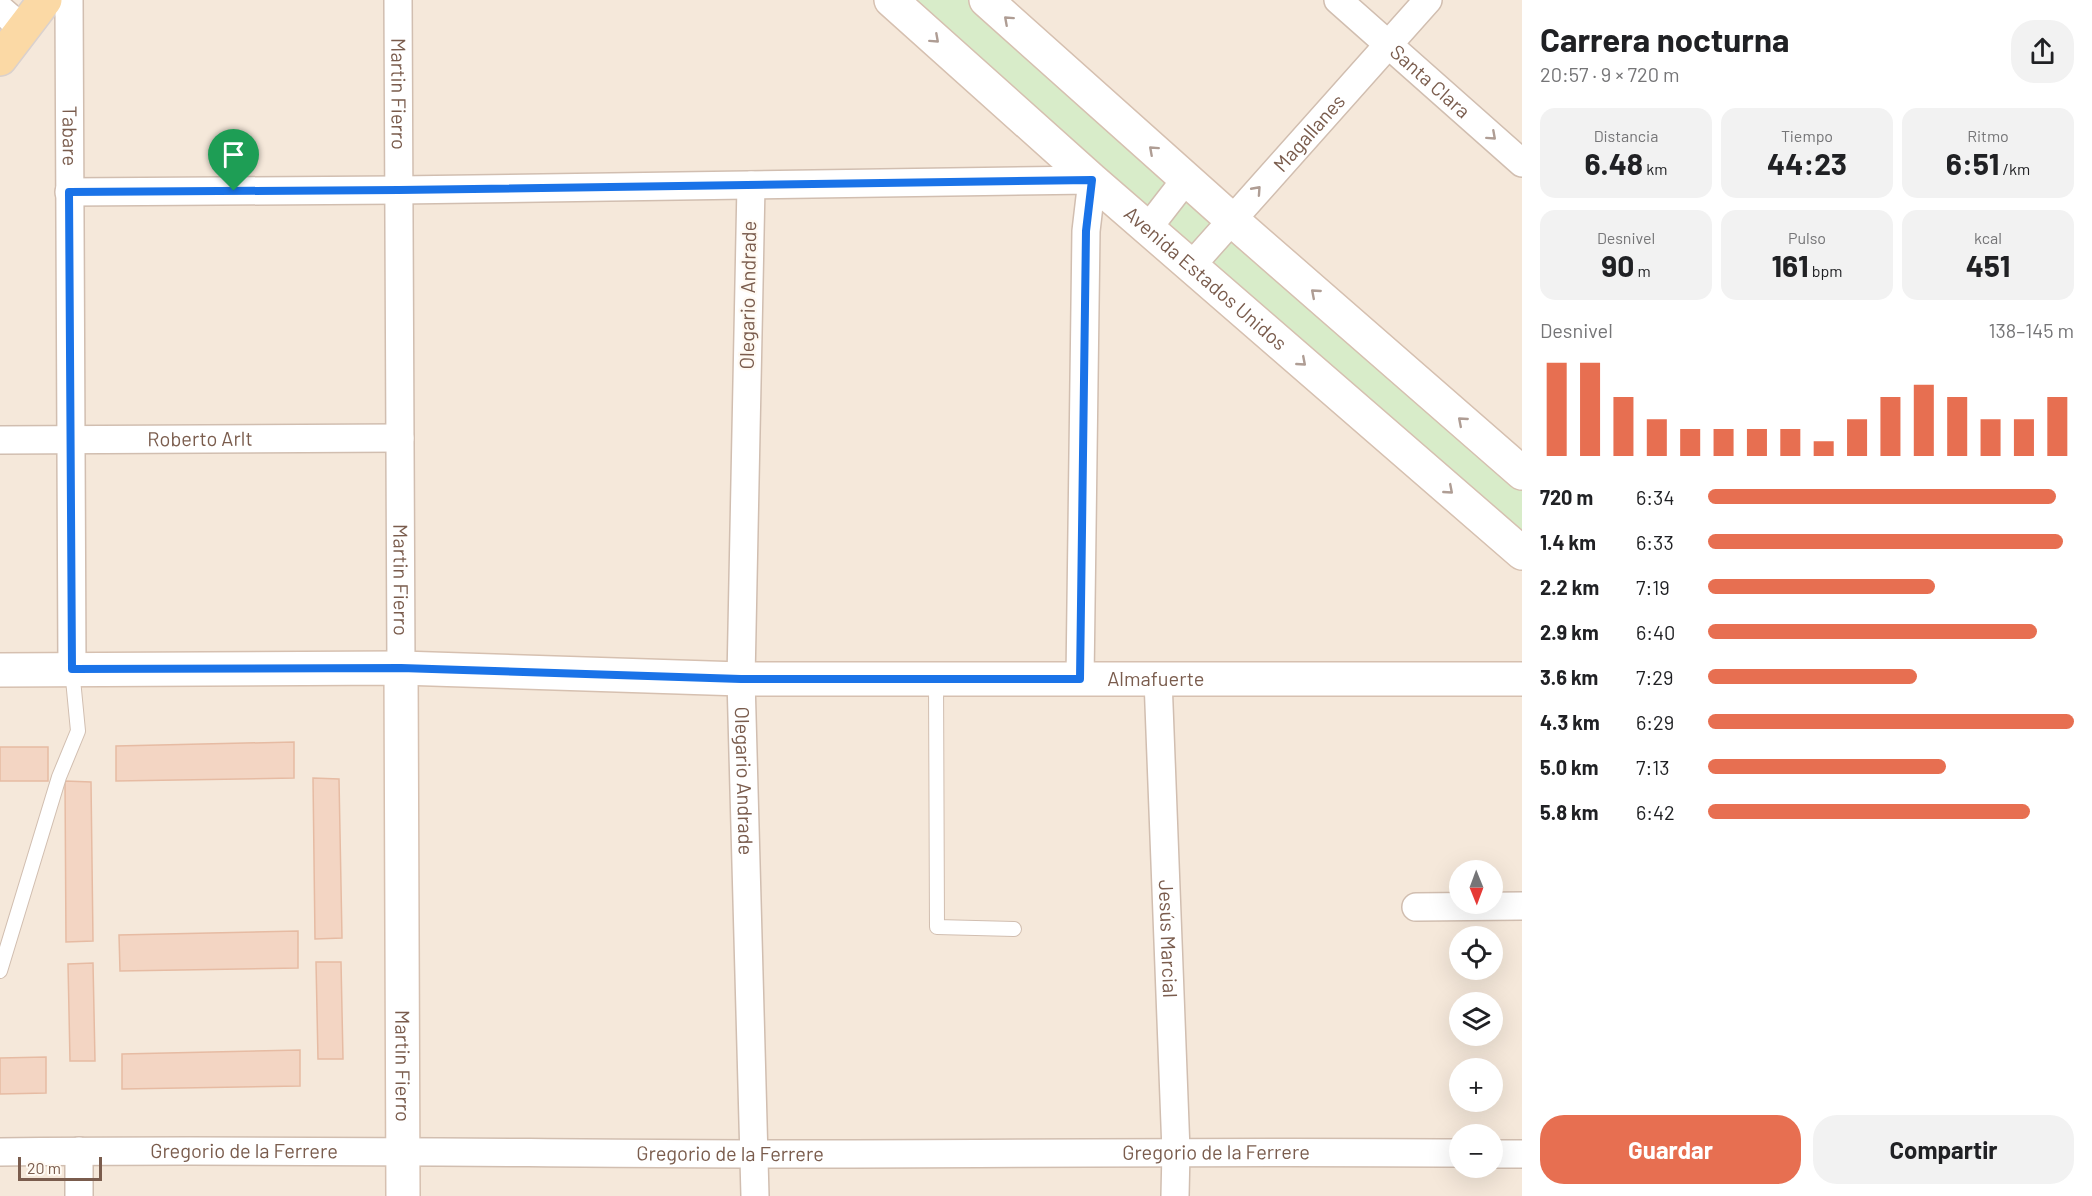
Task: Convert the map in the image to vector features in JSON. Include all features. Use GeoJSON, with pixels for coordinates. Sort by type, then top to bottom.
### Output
{"type":"FeatureCollection","features":[{"type":"Feature","properties":{"kind":"main road"},"geometry":{"type":"LineString","coordinates":[[0,59],[11,19],[45,0]]}},
{"type":"Feature","properties":{"kind":"street","name":"Tabare"},"geometry":{"type":"LineString","coordinates":[[69,0],[72,669]]}},
{"type":"Feature","properties":{"kind":"street","name":"Martin Fierro"},"geometry":{"type":"LineString","coordinates":[[398,0],[403,1196]]}},
{"type":"Feature","properties":{"kind":"street","name":"Avenida Estados Unidos"},"geometry":{"type":"LineString","coordinates":[[891,0],[1092,180],[1522,553]]}},
{"type":"Feature","properties":{"kind":"street"},"geometry":{"type":"LineString","coordinates":[[986,0],[1231,219],[1522,473]]}},
{"type":"Feature","properties":{"kind":"street","name":"Santa Clara"},"geometry":{"type":"LineString","coordinates":[[1338,0],[1522,163]]}},
{"type":"Feature","properties":{"kind":"street","name":"Magallanes"},"geometry":{"type":"LineString","coordinates":[[1191,266],[1428,0]]}},
{"type":"Feature","properties":{"kind":"street"},"geometry":{"type":"LineString","coordinates":[[1148,228],[1186,179]]}},
{"type":"Feature","properties":{"kind":"street"},"geometry":{"type":"LineString","coordinates":[[69,192],[399,190],[1092,180],[1086,231],[1080,679]]}},
{"type":"Feature","properties":{"kind":"street","name":"Olegario Andrade"},"geometry":{"type":"LineString","coordinates":[[750,185],[741,679],[755,1196]]}},
{"type":"Feature","properties":{"kind":"street","name":"Roberto Arlt"},"geometry":{"type":"LineString","coordinates":[[0,440],[400,438]]}},
{"type":"Feature","properties":{"kind":"street","name":"Almafuerte"},"geometry":{"type":"LineString","coordinates":[[0,670],[401,668],[741,679],[1522,679]]}},
{"type":"Feature","properties":{"kind":"street","name":"Jesús Marcial"},"geometry":{"type":"LineString","coordinates":[[1158,679],[1176,1151],[1175,1196]]}},
{"type":"Feature","properties":{"kind":"street"},"geometry":{"type":"LineString","coordinates":[[1416,907],[1522,906]]}},
{"type":"Feature","properties":{"kind":"street","name":"Gregorio de la Ferrere"},"geometry":{"type":"LineString","coordinates":[[0,1152],[403,1150],[755,1154],[1176,1151],[1449,1154]]}},
{"type":"Feature","properties":{"kind":"street"},"geometry":{"type":"LineString","coordinates":[[79,1151],[79,1196]]}},
{"type":"Feature","properties":{"kind":"street"},"geometry":{"type":"LineString","coordinates":[[1503,1154],[1522,1154]]}},
{"type":"Feature","properties":{"kind":"lane"},"geometry":{"type":"LineString","coordinates":[[0,970],[59,777],[78,731],[72,669]]}},
{"type":"Feature","properties":{"kind":"lane"},"geometry":{"type":"LineString","coordinates":[[936,680],[937,927],[1014,929]]}},
{"type":"Feature","properties":{"kind":"shaded area"},"geometry":{"type":"Polygon","coordinates":[[[0,0],[1522,0],[1522,1196],[0,1196],[0,0]]]}},
{"type":"Feature","properties":{"kind":"green space"},"geometry":{"type":"Polygon","coordinates":[[[891,0],[986,0],[1522,473],[1522,553],[891,0]]]}},
{"type":"Feature","properties":{"kind":"building"},"geometry":{"type":"Polygon","coordinates":[[[294,742],[294,778],[116,781],[116,746],[294,742]]]}},
{"type":"Feature","properties":{"kind":"building"},"geometry":{"type":"Polygon","coordinates":[[[0,747],[48,747],[48,781],[0,781],[0,747]]]}},
{"type":"Feature","properties":{"kind":"building"},"geometry":{"type":"Polygon","coordinates":[[[313,778],[339,779],[342,938],[315,939],[313,778]]]}},
{"type":"Feature","properties":{"kind":"building"},"geometry":{"type":"Polygon","coordinates":[[[65,781],[91,782],[93,941],[66,942],[65,781]]]}},
{"type":"Feature","properties":{"kind":"building"},"geometry":{"type":"Polygon","coordinates":[[[298,931],[298,968],[120,971],[119,935],[298,931]]]}},
{"type":"Feature","properties":{"kind":"building"},"geometry":{"type":"Polygon","coordinates":[[[316,962],[341,962],[343,1059],[318,1059],[316,962]]]}},
{"type":"Feature","properties":{"kind":"building"},"geometry":{"type":"Polygon","coordinates":[[[93,963],[95,1061],[70,1061],[68,964],[93,963]]]}},
{"type":"Feature","properties":{"kind":"building"},"geometry":{"type":"Polygon","coordinates":[[[300,1050],[300,1086],[122,1089],[122,1054],[300,1050]]]}},
{"type":"Feature","properties":{"kind":"building"},"geometry":{"type":"Polygon","coordinates":[[[46,1057],[46,1093],[0,1094],[0,1058],[46,1057]]]}},
{"type":"Feature","properties":{"kind":"route"},"geometry":{"type":"LineString","coordinates":[[1092,180],[1086,231],[1080,679],[741,679],[401,668],[72,669],[69,192],[234,191],[1092,180]]}}]}
